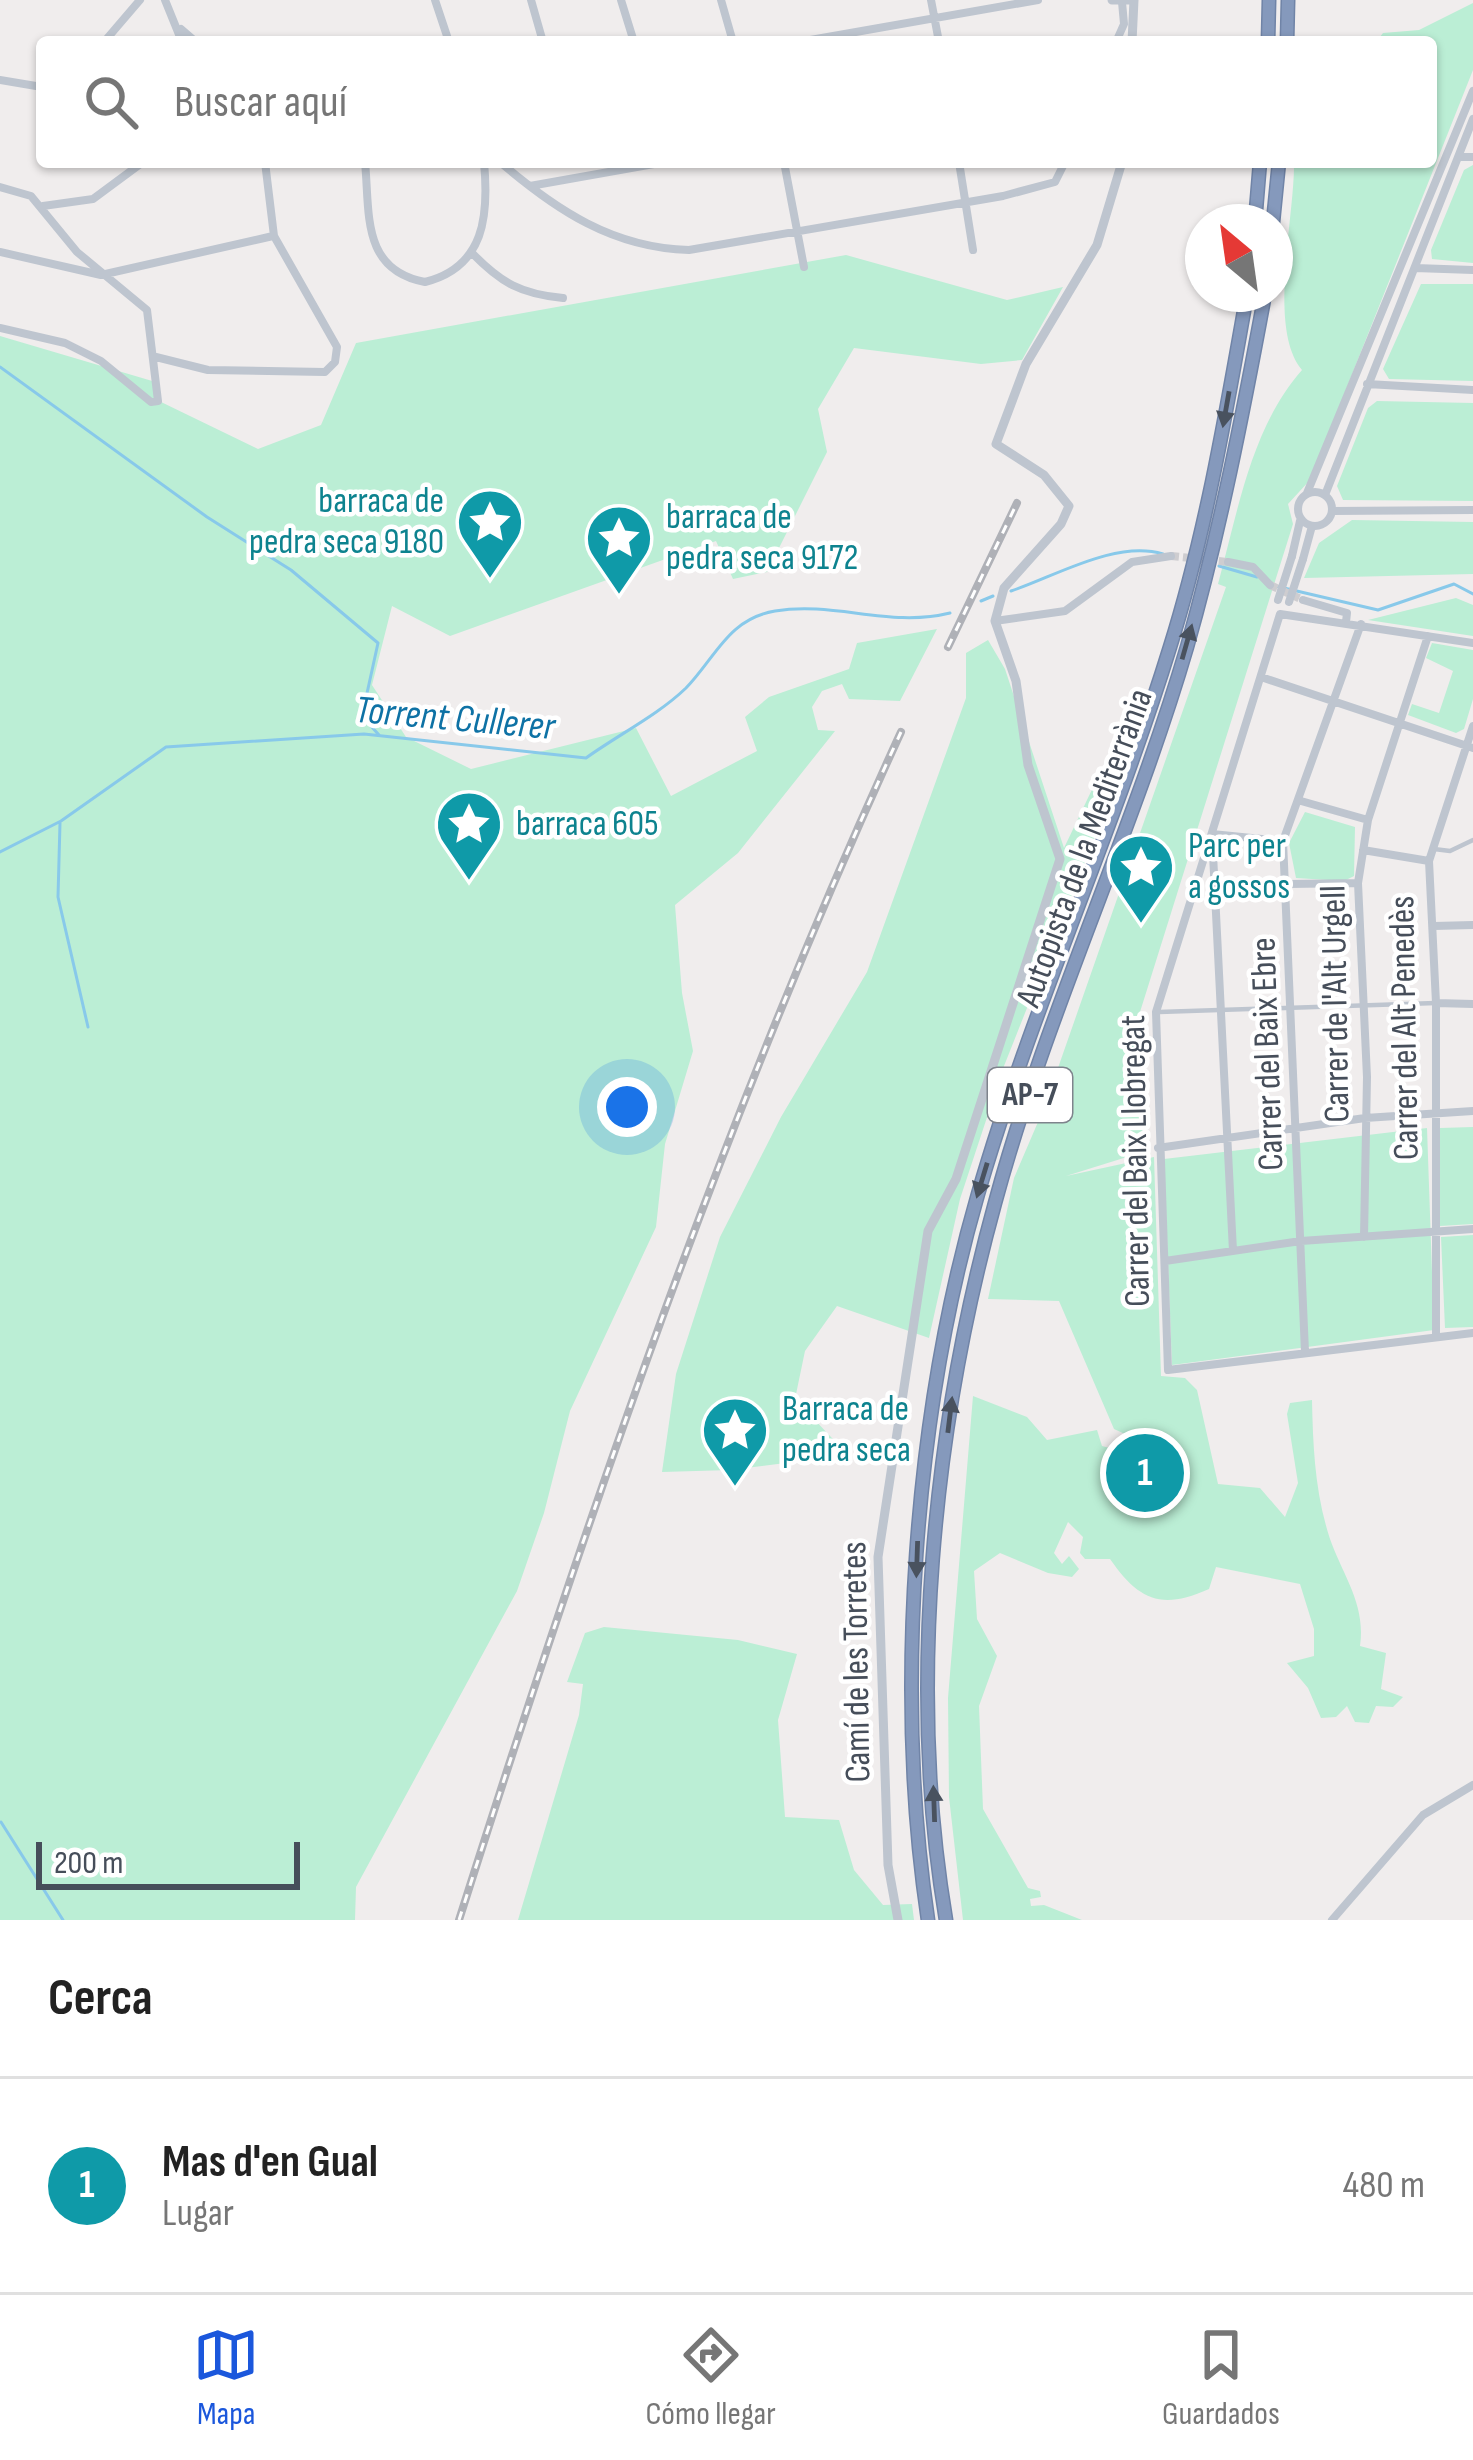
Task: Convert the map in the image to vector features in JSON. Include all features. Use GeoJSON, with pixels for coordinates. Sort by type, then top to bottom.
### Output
{"type":"FeatureCollection","features":[{"type":"Feature","properties":{"kind":"highway"},"geometry":{"type":"LineString","coordinates":[[1268,36],[1269,0]]}},
{"type":"Feature","properties":{"kind":"highway"},"geometry":{"type":"LineString","coordinates":[[1287,36],[1288,0]]}},
{"type":"Feature","properties":{"kind":"highway"},"geometry":{"type":"LineString","coordinates":[[1256,204],[1260,168]]}},
{"type":"Feature","properties":{"kind":"highway"},"geometry":{"type":"LineString","coordinates":[[1275,204],[1278,168]]}},
{"type":"Feature","properties":{"kind":"highway","name":"Autopista de la Mediterrània"},"geometry":{"type":"LineString","coordinates":[[928,1920],[911,1714],[917,1541],[934,1406],[977,1197],[1030,1034],[1171,646],[1213,484],[1243,312]]}},
{"type":"Feature","properties":{"kind":"highway","name":"Autopista de la Mediterrània"},"geometry":{"type":"LineString","coordinates":[[946,1920],[936,1859],[931,1716],[934,1543],[955,1371],[995,1201],[1186,648],[1230,484],[1262,312]]}},
{"type":"Feature","properties":{"kind":"street"},"geometry":{"type":"LineString","coordinates":[[109,36],[140,0]]}},
{"type":"Feature","properties":{"kind":"street"},"geometry":{"type":"LineString","coordinates":[[435,0],[446,36]]}},
{"type":"Feature","properties":{"kind":"street"},"geometry":{"type":"LineString","coordinates":[[531,0],[542,36]]}},
{"type":"Feature","properties":{"kind":"street"},"geometry":{"type":"LineString","coordinates":[[621,0],[632,36]]}},
{"type":"Feature","properties":{"kind":"street"},"geometry":{"type":"LineString","coordinates":[[722,0],[732,36]]}},
{"type":"Feature","properties":{"kind":"street"},"geometry":{"type":"LineString","coordinates":[[932,0],[938,36]]}},
{"type":"Feature","properties":{"kind":"street"},"geometry":{"type":"LineString","coordinates":[[833,36],[1038,0]]}},
{"type":"Feature","properties":{"kind":"street"},"geometry":{"type":"LineString","coordinates":[[1119,36],[1124,1]]}},
{"type":"Feature","properties":{"kind":"street"},"geometry":{"type":"LineString","coordinates":[[1124,1],[1131,36]]}},
{"type":"Feature","properties":{"kind":"street"},"geometry":{"type":"LineString","coordinates":[[170,2],[181,36]]}},
{"type":"Feature","properties":{"kind":"street"},"geometry":{"type":"LineString","coordinates":[[180,28],[189,36]]}},
{"type":"Feature","properties":{"kind":"street"},"geometry":{"type":"LineString","coordinates":[[0,80],[36,86]]}},
{"type":"Feature","properties":{"kind":"street"},"geometry":{"type":"LineString","coordinates":[[1298,558],[1298,505],[1307,494],[1473,91]]}},
{"type":"Feature","properties":{"kind":"street"},"geometry":{"type":"LineString","coordinates":[[1332,511],[1325,495],[1473,118]]}},
{"type":"Feature","properties":{"kind":"street"},"geometry":{"type":"LineString","coordinates":[[1460,157],[1473,157]]}},
{"type":"Feature","properties":{"kind":"street"},"geometry":{"type":"LineString","coordinates":[[42,206],[93,199],[135,168]]}},
{"type":"Feature","properties":{"kind":"street"},"geometry":{"type":"LineString","coordinates":[[156,357],[208,370],[326,372],[335,362],[337,347],[274,236],[266,168]]}},
{"type":"Feature","properties":{"kind":"street"},"geometry":{"type":"LineString","coordinates":[[365,168],[368,237],[393,271],[425,282],[446,277],[472,253],[484,231],[484,168]]}},
{"type":"Feature","properties":{"kind":"street"},"geometry":{"type":"LineString","coordinates":[[507,168],[563,214],[654,249],[688,250],[966,202],[1055,182],[1062,168]]}},
{"type":"Feature","properties":{"kind":"street"},"geometry":{"type":"LineString","coordinates":[[529,186],[632,168]]}},
{"type":"Feature","properties":{"kind":"street"},"geometry":{"type":"LineString","coordinates":[[785,168],[804,266]]}},
{"type":"Feature","properties":{"kind":"street"},"geometry":{"type":"LineString","coordinates":[[960,168],[973,250]]}},
{"type":"Feature","properties":{"kind":"street"},"geometry":{"type":"LineString","coordinates":[[1120,168],[1097,245],[1027,364],[997,444],[1044,475],[1069,506],[1061,524],[1004,588],[995,621],[1065,610],[1132,562],[1172,556]]}},
{"type":"Feature","properties":{"kind":"street"},"geometry":{"type":"LineString","coordinates":[[547,201],[548,183]]}},
{"type":"Feature","properties":{"kind":"street"},"geometry":{"type":"LineString","coordinates":[[0,187],[42,206],[101,275],[147,310],[158,400],[152,402],[101,361],[65,343],[0,328]]}},
{"type":"Feature","properties":{"kind":"street"},"geometry":{"type":"LineString","coordinates":[[0,252],[101,275],[274,236]]}},
{"type":"Feature","properties":{"kind":"street"},"geometry":{"type":"LineString","coordinates":[[472,253],[498,280],[526,294],[563,298]]}},
{"type":"Feature","properties":{"kind":"street"},"geometry":{"type":"LineString","coordinates":[[1414,268],[1473,270]]}},
{"type":"Feature","properties":{"kind":"street"},"geometry":{"type":"LineString","coordinates":[[1366,384],[1473,390]]}},
{"type":"Feature","properties":{"kind":"street"},"geometry":{"type":"LineString","coordinates":[[1307,494],[1325,495]]}},
{"type":"Feature","properties":{"kind":"street"},"geometry":{"type":"LineString","coordinates":[[1332,511],[1473,510]]}},
{"type":"Feature","properties":{"kind":"street"},"geometry":{"type":"LineString","coordinates":[[1301,519],[1312,526],[1323,524],[1332,511]]}},
{"type":"Feature","properties":{"kind":"street"},"geometry":{"type":"LineString","coordinates":[[1298,558],[1312,526]]}},
{"type":"Feature","properties":{"kind":"street","name":"Carrer del Baix Llobregat"},"geometry":{"type":"LineString","coordinates":[[1298,558],[1278,600],[1283,612],[1156,1012],[1168,1370],[1305,1352]]}},
{"type":"Feature","properties":{"kind":"street"},"geometry":{"type":"LineString","coordinates":[[1228,562],[1253,567],[1270,585]]}},
{"type":"Feature","properties":{"kind":"street"},"geometry":{"type":"LineString","coordinates":[[1303,600],[1348,613],[1346,622]]}},
{"type":"Feature","properties":{"kind":"street"},"geometry":{"type":"LineString","coordinates":[[1283,612],[1473,644]]}},
{"type":"Feature","properties":{"kind":"street","name":"Camí de les Torretes"},"geometry":{"type":"LineString","coordinates":[[898,1920],[888,1865],[878,1557],[882,1506],[893,1464],[928,1231],[956,1178],[1060,859],[1028,765],[1016,681],[995,621]]}},
{"type":"Feature","properties":{"kind":"street","name":"Carrer del Baix Ebre"},"geometry":{"type":"LineString","coordinates":[[1305,1352],[1283,842],[1361,624]]}},
{"type":"Feature","properties":{"kind":"street","name":"Carrer de l'Alt Urgell"},"geometry":{"type":"LineString","coordinates":[[1364,1237],[1358,883],[1368,820],[1428,636]]}},
{"type":"Feature","properties":{"kind":"street"},"geometry":{"type":"LineString","coordinates":[[1261,677],[1470,747]]}},
{"type":"Feature","properties":{"kind":"street","name":"Carrer del Alt Penedès"},"geometry":{"type":"LineString","coordinates":[[1436,1336],[1436,1003],[1429,861],[1470,747],[1473,726]]}},
{"type":"Feature","properties":{"kind":"street"},"geometry":{"type":"LineString","coordinates":[[1301,800],[1368,820]]}},
{"type":"Feature","properties":{"kind":"street"},"geometry":{"type":"LineString","coordinates":[[1233,1251],[1212,834],[1283,842]]}},
{"type":"Feature","properties":{"kind":"street"},"geometry":{"type":"LineString","coordinates":[[1434,849],[1450,851],[1473,840]]}},
{"type":"Feature","properties":{"kind":"street"},"geometry":{"type":"LineString","coordinates":[[1363,850],[1429,861]]}},
{"type":"Feature","properties":{"kind":"street"},"geometry":{"type":"LineString","coordinates":[[1288,884],[1358,883]]}},
{"type":"Feature","properties":{"kind":"street"},"geometry":{"type":"LineString","coordinates":[[1434,926],[1473,925]]}},
{"type":"Feature","properties":{"kind":"street"},"geometry":{"type":"LineString","coordinates":[[1156,1012],[1473,1004]]}},
{"type":"Feature","properties":{"kind":"street"},"geometry":{"type":"LineString","coordinates":[[1158,1148],[1365,1118],[1473,1111]]}},
{"type":"Feature","properties":{"kind":"street"},"geometry":{"type":"LineString","coordinates":[[1165,1261],[1301,1241],[1473,1229]]}},
{"type":"Feature","properties":{"kind":"street"},"geometry":{"type":"LineString","coordinates":[[1305,1352],[1473,1333]]}},
{"type":"Feature","properties":{"kind":"street"},"geometry":{"type":"LineString","coordinates":[[1331,1920],[1423,1815],[1473,1785]]}},
{"type":"Feature","properties":{"kind":"green space"},"geometry":{"type":"Polygon","coordinates":[[[1473,3],[1473,70],[1437,161],[1437,36],[1381,36],[1419,30],[1473,3]]]}},
{"type":"Feature","properties":{"kind":"green space"},"geometry":{"type":"Polygon","coordinates":[[[1473,165],[1473,263],[1432,259],[1431,250],[1464,170],[1473,165]]]}},
{"type":"Feature","properties":{"kind":"green space"},"geometry":{"type":"Polygon","coordinates":[[[1294,168],[1434,168],[1310,480],[1288,504],[1293,524],[1140,1012],[1143,1152],[1066,1176],[1154,1157],[1161,1376],[1185,1378],[1197,1390],[1218,1484],[1260,1488],[1285,1517],[1298,1483],[1287,1414],[1290,1403],[1312,1400],[1321,1505],[1357,1603],[1360,1646],[1386,1653],[1381,1689],[1403,1697],[1393,1707],[1376,1706],[1369,1723],[1355,1722],[1347,1706],[1336,1717],[1321,1718],[1308,1688],[1287,1663],[1314,1656],[1314,1629],[1300,1584],[1216,1567],[1209,1589],[1177,1599],[1152,1597],[1130,1584],[1110,1559],[1085,1559],[1080,1553],[1083,1537],[1068,1522],[1054,1553],[1062,1564],[1069,1556],[1079,1569],[1072,1577],[1048,1573],[1000,1553],[974,1571],[977,1619],[997,1656],[979,1706],[983,1809],[1028,1888],[1040,1891],[1041,1897],[1030,1899],[1031,1906],[1044,1905],[1082,1920],[963,1920],[949,1797],[948,1698],[973,1396],[1027,1417],[1047,1440],[1097,1430],[1102,1446],[1121,1451],[1121,1463],[1149,1445],[1114,1429],[1059,1301],[988,1299],[1014,1178],[1044,1108],[1226,587],[1218,584],[1248,471],[1270,418],[1302,370],[1292,352],[1285,312],[1293,312],[1294,168]]]}},
{"type":"Feature","properties":{"kind":"green space"},"geometry":{"type":"Polygon","coordinates":[[[846,255],[1007,300],[1063,287],[1022,360],[981,364],[854,348],[818,409],[827,452],[767,572],[733,579],[716,541],[450,636],[392,606],[372,685],[406,737],[471,769],[636,728],[671,796],[757,751],[745,717],[769,697],[849,669],[857,643],[937,629],[900,701],[849,699],[842,684],[822,691],[812,707],[818,730],[835,731],[738,853],[675,905],[682,993],[693,1051],[665,1144],[656,1227],[570,1411],[544,1513],[517,1591],[356,1887],[355,1920],[0,1920],[0,336],[159,383],[159,401],[258,449],[321,425],[356,343],[846,255]]]}},
{"type":"Feature","properties":{"kind":"green space"},"geometry":{"type":"Polygon","coordinates":[[[1421,284],[1473,284],[1473,381],[1389,379],[1383,369],[1421,284]]]}},
{"type":"Feature","properties":{"kind":"green space"},"geometry":{"type":"Polygon","coordinates":[[[1377,401],[1473,403],[1473,501],[1343,500],[1337,486],[1368,408],[1377,401]]]}},
{"type":"Feature","properties":{"kind":"green space"},"geometry":{"type":"Polygon","coordinates":[[[1352,520],[1473,522],[1473,574],[1304,578],[1319,543],[1352,520]]]}},
{"type":"Feature","properties":{"kind":"green space"},"geometry":{"type":"Polygon","coordinates":[[[1456,598],[1473,605],[1473,636],[1368,620],[1456,598]]]}},
{"type":"Feature","properties":{"kind":"green space"},"geometry":{"type":"Polygon","coordinates":[[[988,640],[1005,669],[1064,848],[1098,777],[1117,781],[1004,1066],[960,1199],[929,1338],[837,1306],[805,1351],[795,1399],[848,1455],[730,1470],[662,1472],[676,1374],[720,1237],[781,1117],[867,972],[966,698],[966,653],[988,640]]]}},
{"type":"Feature","properties":{"kind":"green space"},"geometry":{"type":"Polygon","coordinates":[[[1432,643],[1473,650],[1473,699],[1464,729],[1456,733],[1408,715],[1412,704],[1439,713],[1453,671],[1426,658],[1432,643]]]}},
{"type":"Feature","properties":{"kind":"green space"},"geometry":{"type":"Polygon","coordinates":[[[1305,812],[1355,827],[1354,876],[1344,881],[1296,878],[1289,843],[1305,812]]]}},
{"type":"Feature","properties":{"kind":"green space"},"geometry":{"type":"Polygon","coordinates":[[[1473,1127],[1473,1224],[1440,1226],[1440,1128],[1473,1127]]]}},
{"type":"Feature","properties":{"kind":"green space"},"geometry":{"type":"Polygon","coordinates":[[[1427,1128],[1434,1330],[1172,1365],[1164,1159],[1427,1128]]]}},
{"type":"Feature","properties":{"kind":"green space"},"geometry":{"type":"Polygon","coordinates":[[[1473,1235],[1473,1327],[1445,1328],[1441,1237],[1473,1235]]]}},
{"type":"Feature","properties":{"kind":"green space"},"geometry":{"type":"Polygon","coordinates":[[[604,1627],[738,1640],[797,1654],[778,1720],[785,1817],[839,1820],[854,1870],[883,1905],[912,1904],[914,1920],[518,1920],[579,1715],[583,1684],[567,1682],[585,1633],[604,1627]]]}},
{"type":"Feature","properties":{"kind":"waterway"},"geometry":{"type":"LineString","coordinates":[[0,367],[207,517],[291,570],[378,643],[362,716],[379,735]]}},
{"type":"Feature","properties":{"kind":"waterway","name":"Torrent Cullerer"},"geometry":{"type":"LineString","coordinates":[[1011,591],[1106,556],[1145,551],[1163,554]]}},
{"type":"Feature","properties":{"kind":"waterway","name":"Torrent Cullerer"},"geometry":{"type":"LineString","coordinates":[[1219,566],[1257,577]]}},
{"type":"Feature","properties":{"kind":"waterway","name":"Torrent Cullerer"},"geometry":{"type":"LineString","coordinates":[[1271,585],[1378,610],[1454,584],[1473,594]]}},
{"type":"Feature","properties":{"kind":"waterway","name":"Torrent Cullerer"},"geometry":{"type":"LineString","coordinates":[[981,601],[993,596]]}},
{"type":"Feature","properties":{"kind":"waterway","name":"Torrent Cullerer"},"geometry":{"type":"LineString","coordinates":[[0,852],[61,821],[166,747],[364,734],[586,758],[675,698],[734,631],[759,615],[797,609],[905,618],[950,613]]}},
{"type":"Feature","properties":{"kind":"waterway"},"geometry":{"type":"LineString","coordinates":[[60,823],[58,897],[88,1027]]}},
{"type":"Feature","properties":{"kind":"waterway"},"geometry":{"type":"LineString","coordinates":[[1,1822],[63,1920]]}},
{"type":"Feature","properties":{"kind":"tunnel"},"geometry":{"type":"LineString","coordinates":[[1171,556],[1228,562]]}},
{"type":"Feature","properties":{"kind":"tunnel"},"geometry":{"type":"LineString","coordinates":[[1270,585],[1303,600]]}},
{"type":"Feature","properties":{"kind":"railway"},"geometry":{"type":"LineString","coordinates":[[948,647],[1017,503]]}},
{"type":"Feature","properties":{"kind":"railway"},"geometry":{"type":"LineString","coordinates":[[459,1920],[608,1469],[717,1171],[836,877],[901,732]]}},
{"type":"Feature","properties":{"kind":"place","name":"barraca de pedra seca 9180"},"geometry":{"type":"Point","coordinates":[490,581]}},
{"type":"Feature","properties":{"kind":"place","name":"barraca de pedra seca 9172"},"geometry":{"type":"Point","coordinates":[619,597]}},
{"type":"Feature","properties":{"kind":"place","name":"barraca 605"},"geometry":{"type":"Point","coordinates":[469,883]}},
{"type":"Feature","properties":{"kind":"place","name":"Parc per a gossos"},"geometry":{"type":"Point","coordinates":[1141,926]}},
{"type":"Feature","properties":{"kind":"place","name":"Mas d'en Gual"},"geometry":{"type":"Point","coordinates":[1145,1473]}},
{"type":"Feature","properties":{"kind":"place","name":"Barraca de pedra seca"},"geometry":{"type":"Point","coordinates":[735,1489]}}]}
